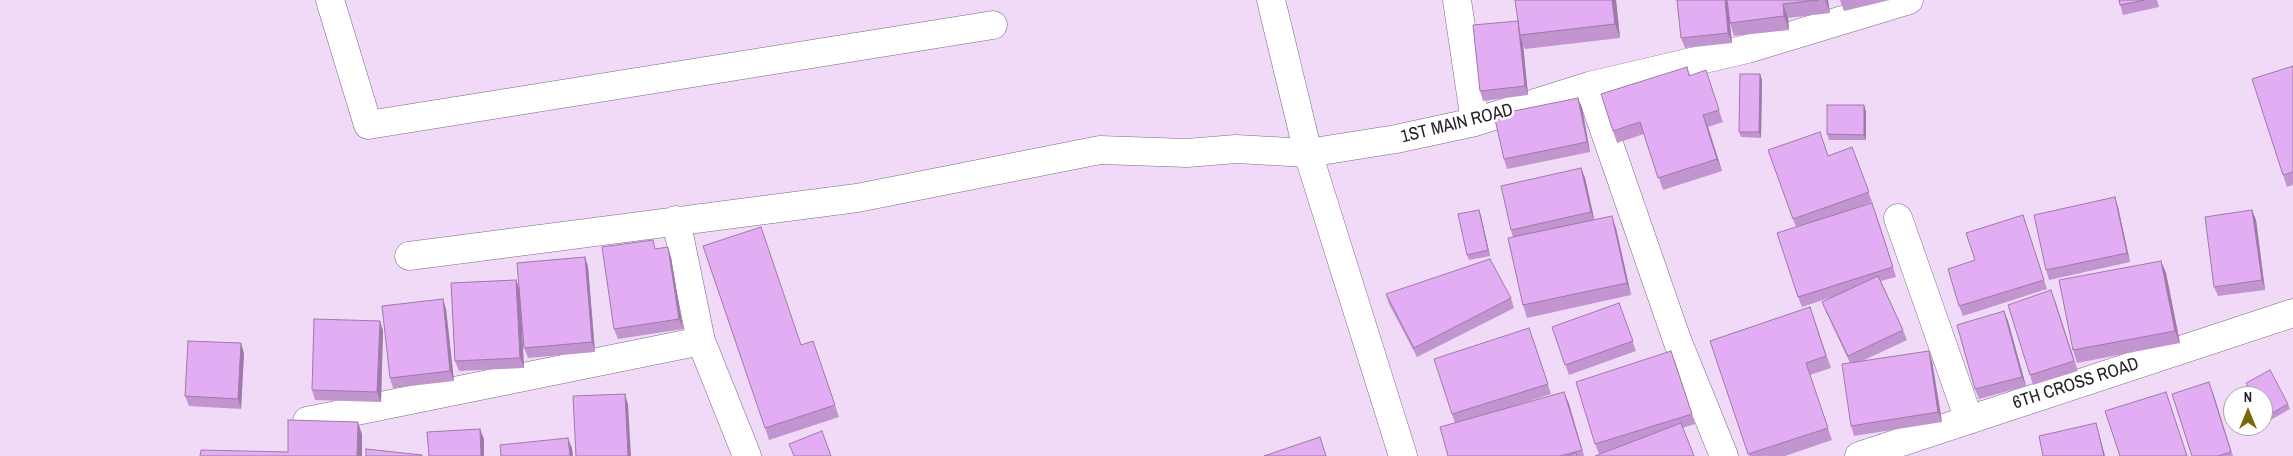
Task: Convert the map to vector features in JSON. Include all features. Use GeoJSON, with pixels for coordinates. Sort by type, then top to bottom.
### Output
{"type":"FeatureCollection","features":[{"type":"Feature","properties":{"kind":"street"},"geometry":{"type":"LineString","coordinates":[[330,0],[368,125],[993,26]]}},
{"type":"Feature","properties":{"kind":"street"},"geometry":{"type":"LineString","coordinates":[[1271,0],[1308,153],[1403,456]]}},
{"type":"Feature","properties":{"kind":"street"},"geometry":{"type":"LineString","coordinates":[[1457,0],[1475,122]]}},
{"type":"Feature","properties":{"kind":"street","name":"1ST MAIN ROAD"},"geometry":{"type":"LineString","coordinates":[[409,256],[857,198],[1100,150],[1187,153],[1236,149],[1308,153],[1396,139],[1475,122],[1589,86],[1746,49],[1909,0]]}},
{"type":"Feature","properties":{"kind":"street"},"geometry":{"type":"LineString","coordinates":[[1589,86],[1677,340],[1724,456]]}},
{"type":"Feature","properties":{"kind":"street"},"geometry":{"type":"LineString","coordinates":[[1898,218],[1969,420]]}},
{"type":"Feature","properties":{"kind":"street"},"geometry":{"type":"LineString","coordinates":[[676,220],[701,341],[747,456]]}},
{"type":"Feature","properties":{"kind":"street","name":"6TH CROSS ROAD"},"geometry":{"type":"LineString","coordinates":[[1860,456],[2293,313]]}},
{"type":"Feature","properties":{"kind":"street"},"geometry":{"type":"LineString","coordinates":[[307,421],[701,341]]}},
{"type":"Feature","properties":{"kind":"building"},"geometry":{"type":"Polygon","coordinates":[[[1515,0],[1612,0],[1615,24],[1520,35],[1515,0]]]}},
{"type":"Feature","properties":{"kind":"building"},"geometry":{"type":"Polygon","coordinates":[[[1677,0],[1725,0],[1728,33],[1681,38],[1677,0]]]}},
{"type":"Feature","properties":{"kind":"building"},"geometry":{"type":"Polygon","coordinates":[[[1727,0],[1818,0],[1783,4],[1784,16],[1730,23],[1727,0]]]}},
{"type":"Feature","properties":{"kind":"building"},"geometry":{"type":"Polygon","coordinates":[[[2119,0],[2145,0],[2120,5],[2119,0]]]}},
{"type":"Feature","properties":{"kind":"building"},"geometry":{"type":"Polygon","coordinates":[[[1518,21],[1525,86],[1480,91],[1473,25],[1518,21]]]}},
{"type":"Feature","properties":{"kind":"building"},"geometry":{"type":"Polygon","coordinates":[[[2293,66],[2293,172],[2283,175],[2252,79],[2293,66]]]}},
{"type":"Feature","properties":{"kind":"building"},"geometry":{"type":"Polygon","coordinates":[[[1687,67],[1689,76],[1706,70],[1719,110],[1703,115],[1717,159],[1658,178],[1640,122],[1613,131],[1601,94],[1687,67]]]}},
{"type":"Feature","properties":{"kind":"building"},"geometry":{"type":"Polygon","coordinates":[[[1740,74],[1760,74],[1759,132],[1739,132],[1740,74]]]}},
{"type":"Feature","properties":{"kind":"building"},"geometry":{"type":"Polygon","coordinates":[[[1578,98],[1587,142],[1504,159],[1494,115],[1578,98]]]}},
{"type":"Feature","properties":{"kind":"building"},"geometry":{"type":"Polygon","coordinates":[[[1827,105],[1864,105],[1864,135],[1827,134],[1827,105]]]}},
{"type":"Feature","properties":{"kind":"building"},"geometry":{"type":"Polygon","coordinates":[[[1820,132],[1828,156],[1852,147],[1869,192],[1793,219],[1768,150],[1820,132]]]}},
{"type":"Feature","properties":{"kind":"building"},"geometry":{"type":"Polygon","coordinates":[[[1581,168],[1591,212],[1511,230],[1501,186],[1581,168]]]}},
{"type":"Feature","properties":{"kind":"building"},"geometry":{"type":"Polygon","coordinates":[[[2115,197],[2127,253],[2046,270],[2034,215],[2115,197]]]}},
{"type":"Feature","properties":{"kind":"building"},"geometry":{"type":"Polygon","coordinates":[[[1872,203],[1893,267],[1798,297],[1777,233],[1872,203]]]}},
{"type":"Feature","properties":{"kind":"building"},"geometry":{"type":"Polygon","coordinates":[[[1479,210],[1488,250],[1467,255],[1458,214],[1479,210]]]}},
{"type":"Feature","properties":{"kind":"building"},"geometry":{"type":"Polygon","coordinates":[[[2252,210],[2262,280],[2214,287],[2205,217],[2252,210]]]}},
{"type":"Feature","properties":{"kind":"building"},"geometry":{"type":"Polygon","coordinates":[[[2023,215],[2044,280],[1959,306],[1948,269],[1975,260],[1966,233],[2023,215]]]}},
{"type":"Feature","properties":{"kind":"building"},"geometry":{"type":"Polygon","coordinates":[[[1612,216],[1627,283],[1523,305],[1508,238],[1612,216]]]}},
{"type":"Feature","properties":{"kind":"building"},"geometry":{"type":"Polygon","coordinates":[[[761,227],[801,345],[813,341],[835,405],[765,428],[703,246],[761,227]]]}},
{"type":"Feature","properties":{"kind":"building"},"geometry":{"type":"Polygon","coordinates":[[[653,240],[655,249],[668,247],[679,319],[614,329],[602,247],[653,240]]]}},
{"type":"Feature","properties":{"kind":"building"},"geometry":{"type":"Polygon","coordinates":[[[585,257],[592,342],[524,348],[517,263],[585,257]]]}},
{"type":"Feature","properties":{"kind":"building"},"geometry":{"type":"Polygon","coordinates":[[[1490,259],[1511,298],[1414,348],[1386,294],[1490,259]]]}},
{"type":"Feature","properties":{"kind":"building"},"geometry":{"type":"Polygon","coordinates":[[[2161,261],[2175,331],[2073,350],[2059,280],[2161,261]]]}},
{"type":"Feature","properties":{"kind":"building"},"geometry":{"type":"Polygon","coordinates":[[[1878,276],[1903,330],[1848,356],[1822,302],[1878,276]]]}},
{"type":"Feature","properties":{"kind":"building"},"geometry":{"type":"Polygon","coordinates":[[[516,280],[520,358],[455,361],[451,283],[516,280]]]}},
{"type":"Feature","properties":{"kind":"building"},"geometry":{"type":"Polygon","coordinates":[[[2051,290],[2074,361],[2030,375],[2008,305],[2051,290]]]}},
{"type":"Feature","properties":{"kind":"building"},"geometry":{"type":"Polygon","coordinates":[[[443,299],[450,371],[390,378],[382,306],[443,299]]]}},
{"type":"Feature","properties":{"kind":"building"},"geometry":{"type":"Polygon","coordinates":[[[1619,303],[1633,341],[1565,365],[1552,327],[1619,303]]]}},
{"type":"Feature","properties":{"kind":"building"},"geometry":{"type":"Polygon","coordinates":[[[1810,307],[1826,356],[1806,363],[1828,428],[1748,454],[1710,341],[1810,307]]]}},
{"type":"Feature","properties":{"kind":"building"},"geometry":{"type":"Polygon","coordinates":[[[2004,311],[2022,377],[1975,389],[1957,325],[2004,311]]]}},
{"type":"Feature","properties":{"kind":"building"},"geometry":{"type":"Polygon","coordinates":[[[314,319],[380,321],[377,392],[312,390],[314,319]]]}},
{"type":"Feature","properties":{"kind":"building"},"geometry":{"type":"Polygon","coordinates":[[[1529,328],[1548,384],[1452,414],[1434,359],[1529,328]]]}},
{"type":"Feature","properties":{"kind":"building"},"geometry":{"type":"Polygon","coordinates":[[[188,341],[241,343],[238,399],[185,396],[188,341]]]}},
{"type":"Feature","properties":{"kind":"building"},"geometry":{"type":"Polygon","coordinates":[[[1671,351],[1692,414],[1595,444],[1576,382],[1671,351]]]}},
{"type":"Feature","properties":{"kind":"building"},"geometry":{"type":"Polygon","coordinates":[[[1929,351],[1938,412],[1851,426],[1842,364],[1929,351]]]}},
{"type":"Feature","properties":{"kind":"building"},"geometry":{"type":"Polygon","coordinates":[[[2270,370],[2288,404],[2273,412],[2273,386],[2248,386],[2246,383],[2270,370]]]}},
{"type":"Feature","properties":{"kind":"building"},"geometry":{"type":"Polygon","coordinates":[[[2209,382],[2223,427],[2223,436],[2226,436],[2231,452],[2218,456],[2192,456],[2172,394],[2209,382]]]}},
{"type":"Feature","properties":{"kind":"building"},"geometry":{"type":"Polygon","coordinates":[[[1564,392],[1582,450],[1560,456],[1448,456],[1440,427],[1564,392]]]}},
{"type":"Feature","properties":{"kind":"building"},"geometry":{"type":"Polygon","coordinates":[[[2166,392],[2187,456],[2120,456],[2105,411],[2166,392]]]}},
{"type":"Feature","properties":{"kind":"building"},"geometry":{"type":"Polygon","coordinates":[[[625,394],[628,456],[576,456],[573,396],[625,394]]]}},
{"type":"Feature","properties":{"kind":"building"},"geometry":{"type":"Polygon","coordinates":[[[288,420],[358,422],[357,456],[200,456],[201,450],[288,452],[288,420]]]}},
{"type":"Feature","properties":{"kind":"building"},"geometry":{"type":"Polygon","coordinates":[[[1681,423],[1694,456],[1595,456],[1681,423]]]}},
{"type":"Feature","properties":{"kind":"building"},"geometry":{"type":"Polygon","coordinates":[[[2096,423],[2104,456],[2043,456],[2039,436],[2096,423]]]}},
{"type":"Feature","properties":{"kind":"building"},"geometry":{"type":"Polygon","coordinates":[[[480,429],[481,456],[429,456],[427,432],[480,429]]]}},
{"type":"Feature","properties":{"kind":"building"},"geometry":{"type":"Polygon","coordinates":[[[822,431],[831,456],[794,456],[789,444],[822,431]]]}},
{"type":"Feature","properties":{"kind":"building"},"geometry":{"type":"Polygon","coordinates":[[[1320,437],[1326,456],[1264,456],[1320,437]]]}},
{"type":"Feature","properties":{"kind":"building"},"geometry":{"type":"Polygon","coordinates":[[[568,438],[570,456],[501,456],[500,445],[568,438]]]}},
{"type":"Feature","properties":{"kind":"building"},"geometry":{"type":"Polygon","coordinates":[[[366,449],[422,455],[422,456],[366,456],[366,449]]]}}]}
